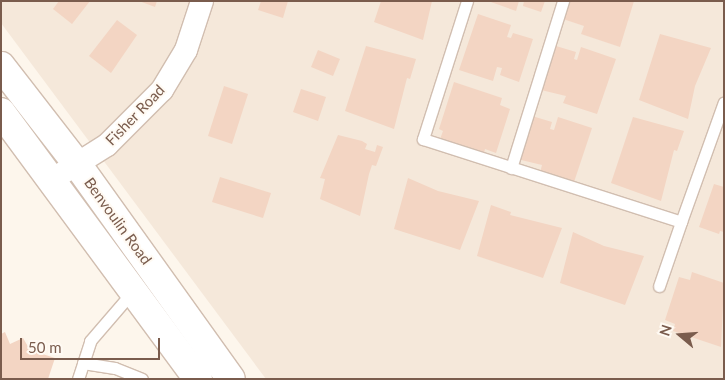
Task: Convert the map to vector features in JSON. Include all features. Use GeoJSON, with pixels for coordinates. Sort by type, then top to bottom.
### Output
{"type":"FeatureCollection","features":[{"type":"Feature","properties":{"kind":"main road","name":"Benvoulin Road"},"geometry":{"type":"LineString","coordinates":[[1,66],[77,164],[231,379]]}},
{"type":"Feature","properties":{"kind":"main road","name":"Benvoulin Road"},"geometry":{"type":"LineString","coordinates":[[1,112],[198,379]]}},
{"type":"Feature","properties":{"kind":"street","name":"Fisher Road"},"geometry":{"type":"LineString","coordinates":[[52,179],[107,145],[162,90],[186,50],[202,1]]}},
{"type":"Feature","properties":{"kind":"lane"},"geometry":{"type":"LineString","coordinates":[[467,1],[423,139],[680,222]]}},
{"type":"Feature","properties":{"kind":"lane"},"geometry":{"type":"LineString","coordinates":[[512,168],[563,1]]}},
{"type":"Feature","properties":{"kind":"lane"},"geometry":{"type":"LineString","coordinates":[[659,286],[680,222],[724,102]]}},
{"type":"Feature","properties":{"kind":"lane"},"geometry":{"type":"LineString","coordinates":[[78,379],[90,341],[133,291]]}},
{"type":"Feature","properties":{"kind":"lane"},"geometry":{"type":"LineString","coordinates":[[83,363],[116,368],[142,379]]}},
{"type":"Feature","properties":{"kind":"shaded area"},"geometry":{"type":"Polygon","coordinates":[[[1,1],[724,1],[724,379],[266,379],[1,23],[1,1]]]}},
{"type":"Feature","properties":{"kind":"building"},"geometry":{"type":"Polygon","coordinates":[[[59,1],[90,1],[72,24],[53,9],[59,1]]]}},
{"type":"Feature","properties":{"kind":"building"},"geometry":{"type":"Polygon","coordinates":[[[139,1],[157,1],[155,7],[139,1]]]}},
{"type":"Feature","properties":{"kind":"building"},"geometry":{"type":"Polygon","coordinates":[[[261,1],[288,1],[283,18],[258,10],[261,1]]]}},
{"type":"Feature","properties":{"kind":"building"},"geometry":{"type":"Polygon","coordinates":[[[381,1],[432,1],[423,40],[374,22],[381,1]]]}},
{"type":"Feature","properties":{"kind":"building"},"geometry":{"type":"Polygon","coordinates":[[[488,1],[519,1],[516,11],[488,1]]]}},
{"type":"Feature","properties":{"kind":"building"},"geometry":{"type":"Polygon","coordinates":[[[524,1],[545,1],[541,12],[523,6],[524,1]]]}},
{"type":"Feature","properties":{"kind":"building"},"geometry":{"type":"Polygon","coordinates":[[[570,1],[634,1],[620,47],[581,34],[584,26],[563,19],[570,1]]]}},
{"type":"Feature","properties":{"kind":"building"},"geometry":{"type":"Polygon","coordinates":[[[478,14],[511,25],[507,37],[511,38],[513,33],[533,39],[519,82],[500,75],[502,68],[497,67],[493,81],[459,70],[478,14]]]}},
{"type":"Feature","properties":{"kind":"building"},"geometry":{"type":"Polygon","coordinates":[[[117,20],[137,35],[111,73],[89,56],[117,20]]]}},
{"type":"Feature","properties":{"kind":"building"},"geometry":{"type":"Polygon","coordinates":[[[660,34],[711,48],[695,86],[688,119],[639,100],[660,34]]]}},
{"type":"Feature","properties":{"kind":"building"},"geometry":{"type":"Polygon","coordinates":[[[366,46],[416,59],[410,79],[407,78],[394,129],[345,111],[366,46]]]}},
{"type":"Feature","properties":{"kind":"building"},"geometry":{"type":"Polygon","coordinates":[[[556,46],[576,52],[574,59],[577,60],[581,47],[616,59],[597,114],[563,103],[566,96],[541,90],[556,46]]]}},
{"type":"Feature","properties":{"kind":"building"},"geometry":{"type":"Polygon","coordinates":[[[318,50],[340,59],[333,76],[311,67],[318,50]]]}},
{"type":"Feature","properties":{"kind":"building"},"geometry":{"type":"Polygon","coordinates":[[[454,82],[502,98],[500,105],[510,109],[496,153],[485,149],[483,157],[439,142],[443,131],[439,129],[454,82]]]}},
{"type":"Feature","properties":{"kind":"building"},"geometry":{"type":"Polygon","coordinates":[[[224,86],[248,94],[232,144],[208,136],[224,86]]]}},
{"type":"Feature","properties":{"kind":"building"},"geometry":{"type":"Polygon","coordinates":[[[301,89],[326,97],[318,121],[293,112],[301,89]]]}},
{"type":"Feature","properties":{"kind":"building"},"geometry":{"type":"Polygon","coordinates":[[[532,116],[552,122],[550,129],[554,130],[558,117],[592,128],[573,185],[540,173],[542,165],[517,159],[532,116]]]}},
{"type":"Feature","properties":{"kind":"building"},"geometry":{"type":"Polygon","coordinates":[[[633,117],[684,131],[677,151],[674,150],[661,201],[611,183],[633,117]]]}},
{"type":"Feature","properties":{"kind":"building"},"geometry":{"type":"Polygon","coordinates":[[[338,135],[362,141],[367,144],[365,149],[375,152],[377,145],[383,147],[376,166],[372,165],[369,174],[360,216],[320,199],[325,179],[320,178],[338,135]]]}},
{"type":"Feature","properties":{"kind":"building"},"geometry":{"type":"Polygon","coordinates":[[[220,177],[271,193],[263,218],[212,202],[220,177]]]}},
{"type":"Feature","properties":{"kind":"building"},"geometry":{"type":"Polygon","coordinates":[[[408,178],[438,191],[479,201],[460,250],[394,229],[408,178]]]}},
{"type":"Feature","properties":{"kind":"building"},"geometry":{"type":"Polygon","coordinates":[[[714,184],[724,187],[724,232],[720,231],[719,234],[699,227],[714,184]]]}},
{"type":"Feature","properties":{"kind":"building"},"geometry":{"type":"Polygon","coordinates":[[[491,205],[511,212],[510,215],[562,228],[543,278],[477,256],[491,205]]]}},
{"type":"Feature","properties":{"kind":"building"},"geometry":{"type":"Polygon","coordinates":[[[573,232],[604,246],[644,256],[625,305],[560,283],[573,232]]]}},
{"type":"Feature","properties":{"kind":"building"},"geometry":{"type":"Polygon","coordinates":[[[692,272],[724,283],[721,347],[673,331],[675,324],[665,320],[679,277],[690,280],[692,272]]]}},
{"type":"Feature","properties":{"kind":"building"},"geometry":{"type":"Polygon","coordinates":[[[5,332],[10,344],[23,338],[30,350],[55,358],[48,379],[1,379],[1,334],[5,332]]]}}]}
